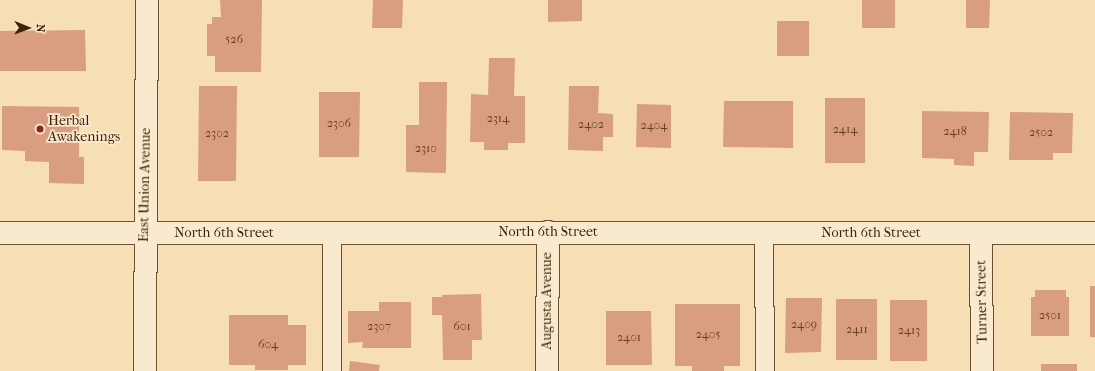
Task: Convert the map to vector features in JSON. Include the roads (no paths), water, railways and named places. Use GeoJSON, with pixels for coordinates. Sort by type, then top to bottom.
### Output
{"type":"FeatureCollection","features":[{"type":"Feature","properties":{"kind":"main road","name":"East Union Avenue"},"geometry":{"type":"LineString","coordinates":[[145,371],[147,0]]}},
{"type":"Feature","properties":{"kind":"main road","name":"Augusta Avenue"},"geometry":{"type":"LineString","coordinates":[[548,232],[548,371]]}},
{"type":"Feature","properties":{"kind":"main road","name":"North 6th Street"},"geometry":{"type":"LineString","coordinates":[[0,233],[1095,233]]}},
{"type":"Feature","properties":{"kind":"main road","name":"Turner Street"},"geometry":{"type":"LineString","coordinates":[[981,233],[982,371]]}},
{"type":"Feature","properties":{"kind":"lane"},"geometry":{"type":"LineString","coordinates":[[332,232],[332,371]]}},
{"type":"Feature","properties":{"kind":"lane"},"geometry":{"type":"LineString","coordinates":[[764,233],[764,371]]}},
{"type":"Feature","properties":{"kind":"place","name":"Herbal Awakenings"},"geometry":{"type":"Point","coordinates":[40,129]}}]}
